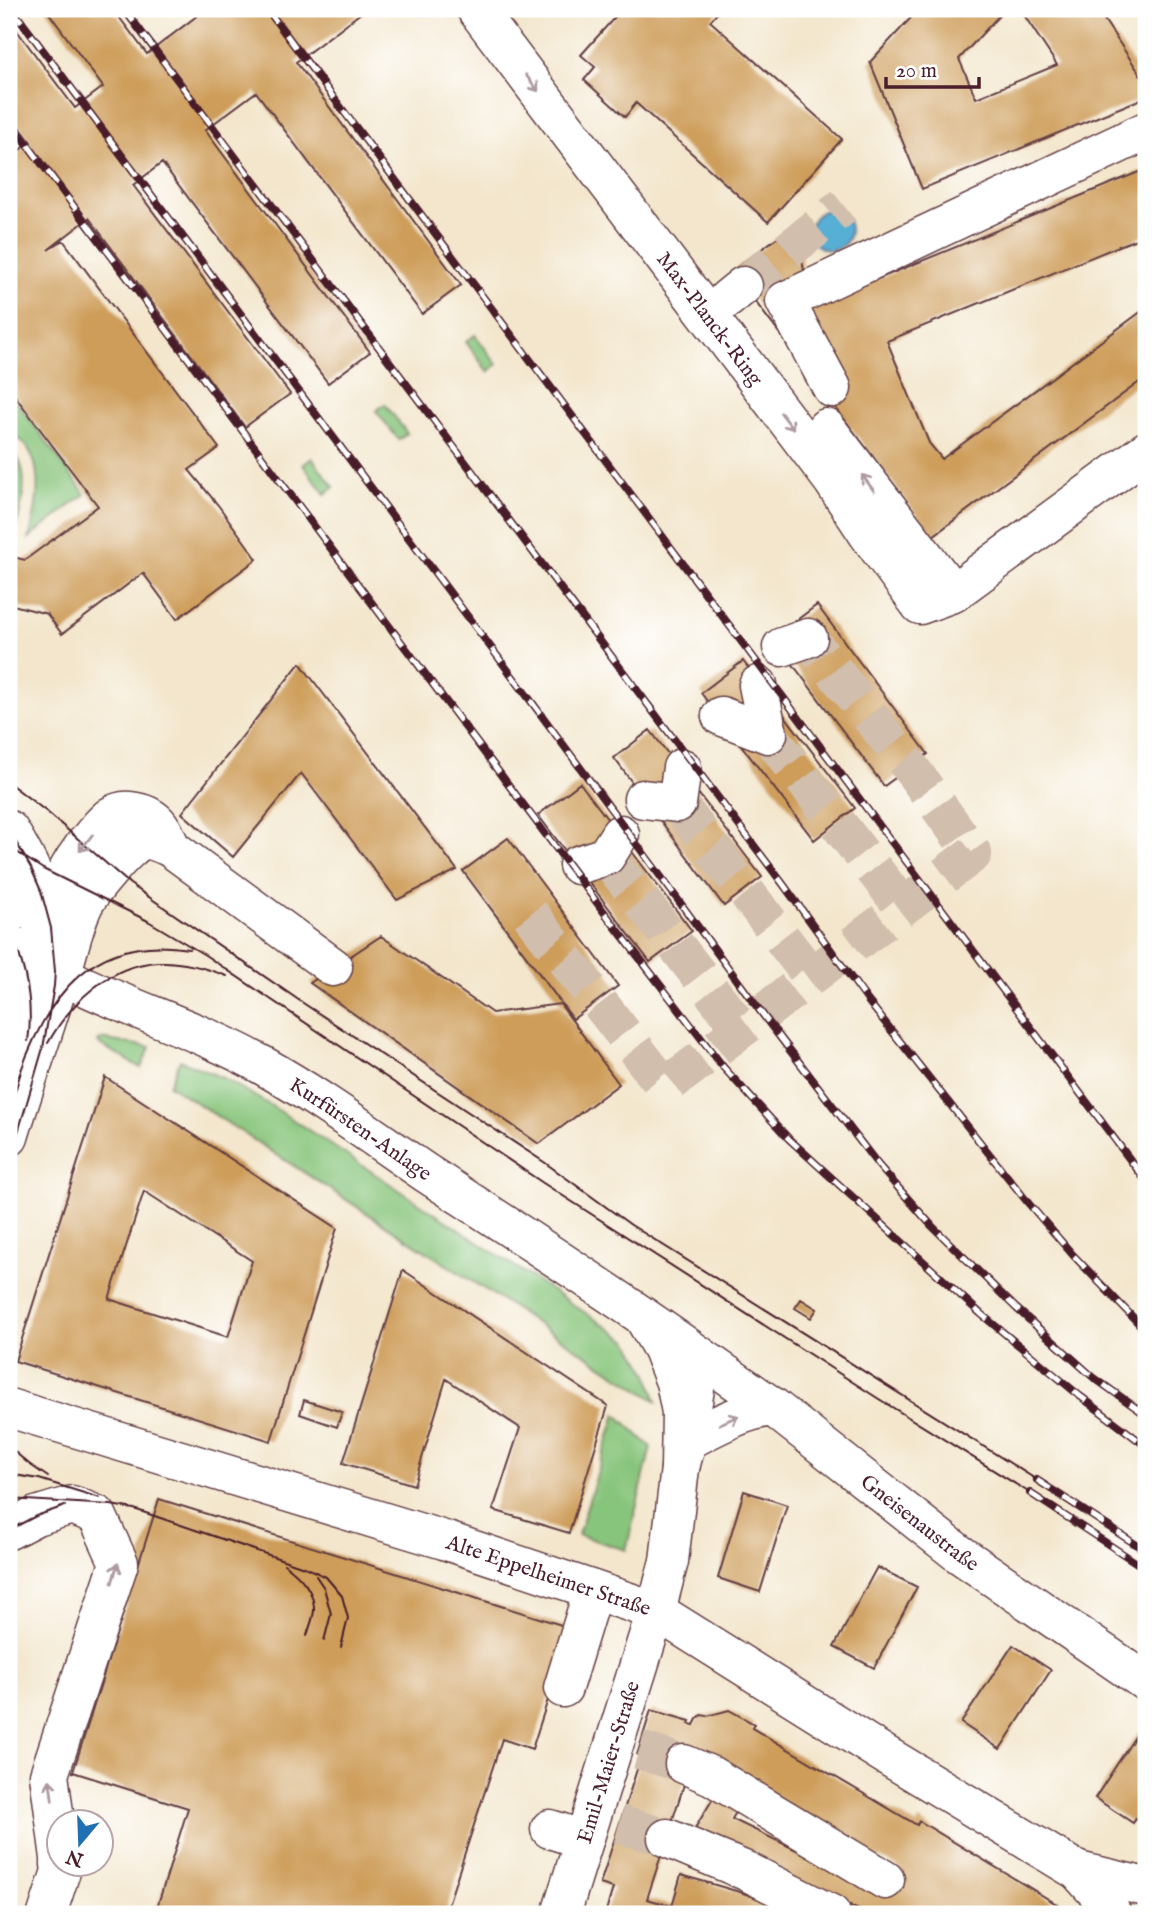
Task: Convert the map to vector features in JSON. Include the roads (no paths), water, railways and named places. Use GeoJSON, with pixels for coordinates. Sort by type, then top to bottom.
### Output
{"type":"FeatureCollection","features":[{"type":"Feature","properties":{"kind":"street","name":"Max-Planck-Ring"},"geometry":{"type":"LineString","coordinates":[[476,9],[824,471],[920,606],[953,593],[1146,451]]}},
{"type":"Feature","properties":{"kind":"street","name":"Max-Planck-Ring"},"geometry":{"type":"LineString","coordinates":[[506,9],[617,152],[735,292],[953,593]]}},
{"type":"Feature","properties":{"kind":"street"},"geometry":{"type":"LineString","coordinates":[[832,388],[785,301],[1146,131]]}},
{"type":"Feature","properties":{"kind":"street"},"geometry":{"type":"LineString","coordinates":[[721,716],[768,734],[758,685]]}},
{"type":"Feature","properties":{"kind":"street"},"geometry":{"type":"LineString","coordinates":[[643,799],[677,803],[682,768]]}},
{"type":"Feature","properties":{"kind":"street"},"geometry":{"type":"LineString","coordinates":[[9,830],[31,868],[32,939],[41,1036],[9,1137]]}},
{"type":"Feature","properties":{"kind":"street"},"geometry":{"type":"LineString","coordinates":[[9,1066],[21,1027],[32,939],[149,833],[333,967]]}},
{"type":"Feature","properties":{"kind":"street"},"geometry":{"type":"LineString","coordinates":[[578,865],[606,856],[620,834]]}},
{"type":"Feature","properties":{"kind":"street","name":"Kurfürsten-Anlage"},"geometry":{"type":"LineString","coordinates":[[32,939],[111,998],[260,1064],[643,1315],[700,1356],[670,1560],[656,1611]]}},
{"type":"Feature","properties":{"kind":"street","name":"Kurfürsten-Anlage"},"geometry":{"type":"LineString","coordinates":[[643,1315],[662,1349],[675,1382],[681,1412],[684,1455]]}},
{"type":"Feature","properties":{"kind":"street","name":"Gneisenaustraße"},"geometry":{"type":"LineString","coordinates":[[700,1356],[773,1408],[958,1553],[1146,1682]]}},
{"type":"Feature","properties":{"kind":"street","name":"Alte Eppelheimer Straße"},"geometry":{"type":"LineString","coordinates":[[9,1408],[444,1540],[656,1611],[884,1754],[1079,1871],[1146,1887]]}},
{"type":"Feature","properties":{"kind":"street"},"geometry":{"type":"LineString","coordinates":[[684,1455],[736,1417],[756,1409],[773,1408]]}},
{"type":"Feature","properties":{"kind":"street"},"geometry":{"type":"LineString","coordinates":[[9,1530],[36,1516],[72,1505],[97,1515],[119,1563],[49,1775],[53,1808]]}},
{"type":"Feature","properties":{"kind":"street"},"geometry":{"type":"LineString","coordinates":[[562,1688],[593,1590]]}},
{"type":"Feature","properties":{"kind":"street","name":"Emil-Maier-Straße"},"geometry":{"type":"LineString","coordinates":[[561,1914],[586,1827],[626,1746],[656,1611]]}},
{"type":"Feature","properties":{"kind":"street"},"geometry":{"type":"LineString","coordinates":[[684,1763],[712,1776],[885,1880]]}},
{"type":"Feature","properties":{"kind":"street"},"geometry":{"type":"LineString","coordinates":[[667,1838],[746,1871],[831,1914]]}},
{"type":"Feature","properties":{"kind":"street","name":"Alte Eppelheimer Straße"},"geometry":{"type":"LineString","coordinates":[[1079,1871],[1105,1901],[1112,1914]]}},
{"type":"Feature","properties":{"kind":"street"},"geometry":{"type":"LineString","coordinates":[[47,1914],[59,1878]]}},
{"type":"Feature","properties":{"kind":"water"},"geometry":{"type":"Polygon","coordinates":[[[830,210],[844,216],[850,230],[844,244],[830,250],[816,244],[810,230],[816,216],[830,210]]]}},
{"type":"Feature","properties":{"kind":"tunnel"},"geometry":{"type":"LineString","coordinates":[[743,286],[844,206]]}},
{"type":"Feature","properties":{"kind":"tunnel"},"geometry":{"type":"LineString","coordinates":[[530,914],[665,1087],[973,854],[910,767],[808,638]]}},
{"type":"Feature","properties":{"kind":"tunnel"},"geometry":{"type":"LineString","coordinates":[[768,734],[903,907]]}},
{"type":"Feature","properties":{"kind":"tunnel"},"geometry":{"type":"LineString","coordinates":[[677,803],[811,976]]}},
{"type":"Feature","properties":{"kind":"tunnel"},"geometry":{"type":"LineString","coordinates":[[606,856],[741,1029]]}},
{"type":"Feature","properties":{"kind":"tunnel"},"geometry":{"type":"LineString","coordinates":[[639,1750],[684,1764]]}},
{"type":"Feature","properties":{"kind":"tunnel"},"geometry":{"type":"LineString","coordinates":[[619,1824],[667,1838]]}},
{"type":"Feature","properties":{"kind":"tram line"},"geometry":{"type":"LineString","coordinates":[[9,783],[130,884],[303,1003],[544,1162],[631,1225],[1037,1480]]}},
{"type":"Feature","properties":{"kind":"tram line"},"geometry":{"type":"LineString","coordinates":[[9,830],[41,891],[51,928],[55,971],[43,1048],[9,1163]]}},
{"type":"Feature","properties":{"kind":"tram line"},"geometry":{"type":"LineString","coordinates":[[9,847],[43,869],[148,921],[205,955],[543,1183],[1030,1493]]}},
{"type":"Feature","properties":{"kind":"tram line"},"geometry":{"type":"LineString","coordinates":[[9,928],[19,955],[29,998],[28,1041]]}},
{"type":"Feature","properties":{"kind":"tram line"},"geometry":{"type":"LineString","coordinates":[[19,1076],[44,1019],[60,996],[79,976],[101,961],[126,951],[155,946],[189,949]]}},
{"type":"Feature","properties":{"kind":"tram line"},"geometry":{"type":"LineString","coordinates":[[48,1043],[80,1000],[93,988],[123,970],[167,962],[227,976]]}},
{"type":"Feature","properties":{"kind":"tram line"},"geometry":{"type":"LineString","coordinates":[[9,1112],[22,1068]]}},
{"type":"Feature","properties":{"kind":"tram line"},"geometry":{"type":"LineString","coordinates":[[9,1447],[48,1477]]}},
{"type":"Feature","properties":{"kind":"tram line"},"geometry":{"type":"LineString","coordinates":[[9,1474],[39,1479],[100,1498]]}},
{"type":"Feature","properties":{"kind":"tram line"},"geometry":{"type":"LineString","coordinates":[[9,1499],[111,1505],[134,1509],[307,1568],[326,1577],[342,1596],[348,1618],[341,1647]]}},
{"type":"Feature","properties":{"kind":"tram line"},"geometry":{"type":"LineString","coordinates":[[9,1530],[36,1516],[65,1506]]}},
{"type":"Feature","properties":{"kind":"tram line"},"geometry":{"type":"LineString","coordinates":[[284,1564],[304,1582],[313,1600],[314,1614],[307,1636]]}},
{"type":"Feature","properties":{"kind":"tram line"},"geometry":{"type":"LineString","coordinates":[[316,1576],[324,1588],[331,1614],[324,1641]]}},
{"type":"Feature","properties":{"kind":"railway"},"geometry":{"type":"LineString","coordinates":[[12,9],[769,1023],[879,1166],[932,1226],[1016,1308],[1093,1377],[1146,1415]]}},
{"type":"Feature","properties":{"kind":"railway"},"geometry":{"type":"LineString","coordinates":[[124,9],[783,884],[868,1001],[1029,1204],[1073,1255],[1146,1331]]}},
{"type":"Feature","properties":{"kind":"railway"},"geometry":{"type":"LineString","coordinates":[[267,9],[1146,1181]]}},
{"type":"Feature","properties":{"kind":"railway"},"geometry":{"type":"LineString","coordinates":[[9,120],[724,1068],[789,1139],[981,1314],[1080,1396],[1146,1446]]}},
{"type":"Feature","properties":{"kind":"railway"},"geometry":{"type":"LineString","coordinates":[[1037,1480],[1146,1551]]}},
{"type":"Feature","properties":{"kind":"railway"},"geometry":{"type":"LineString","coordinates":[[1030,1493],[1146,1569]]}}]}
